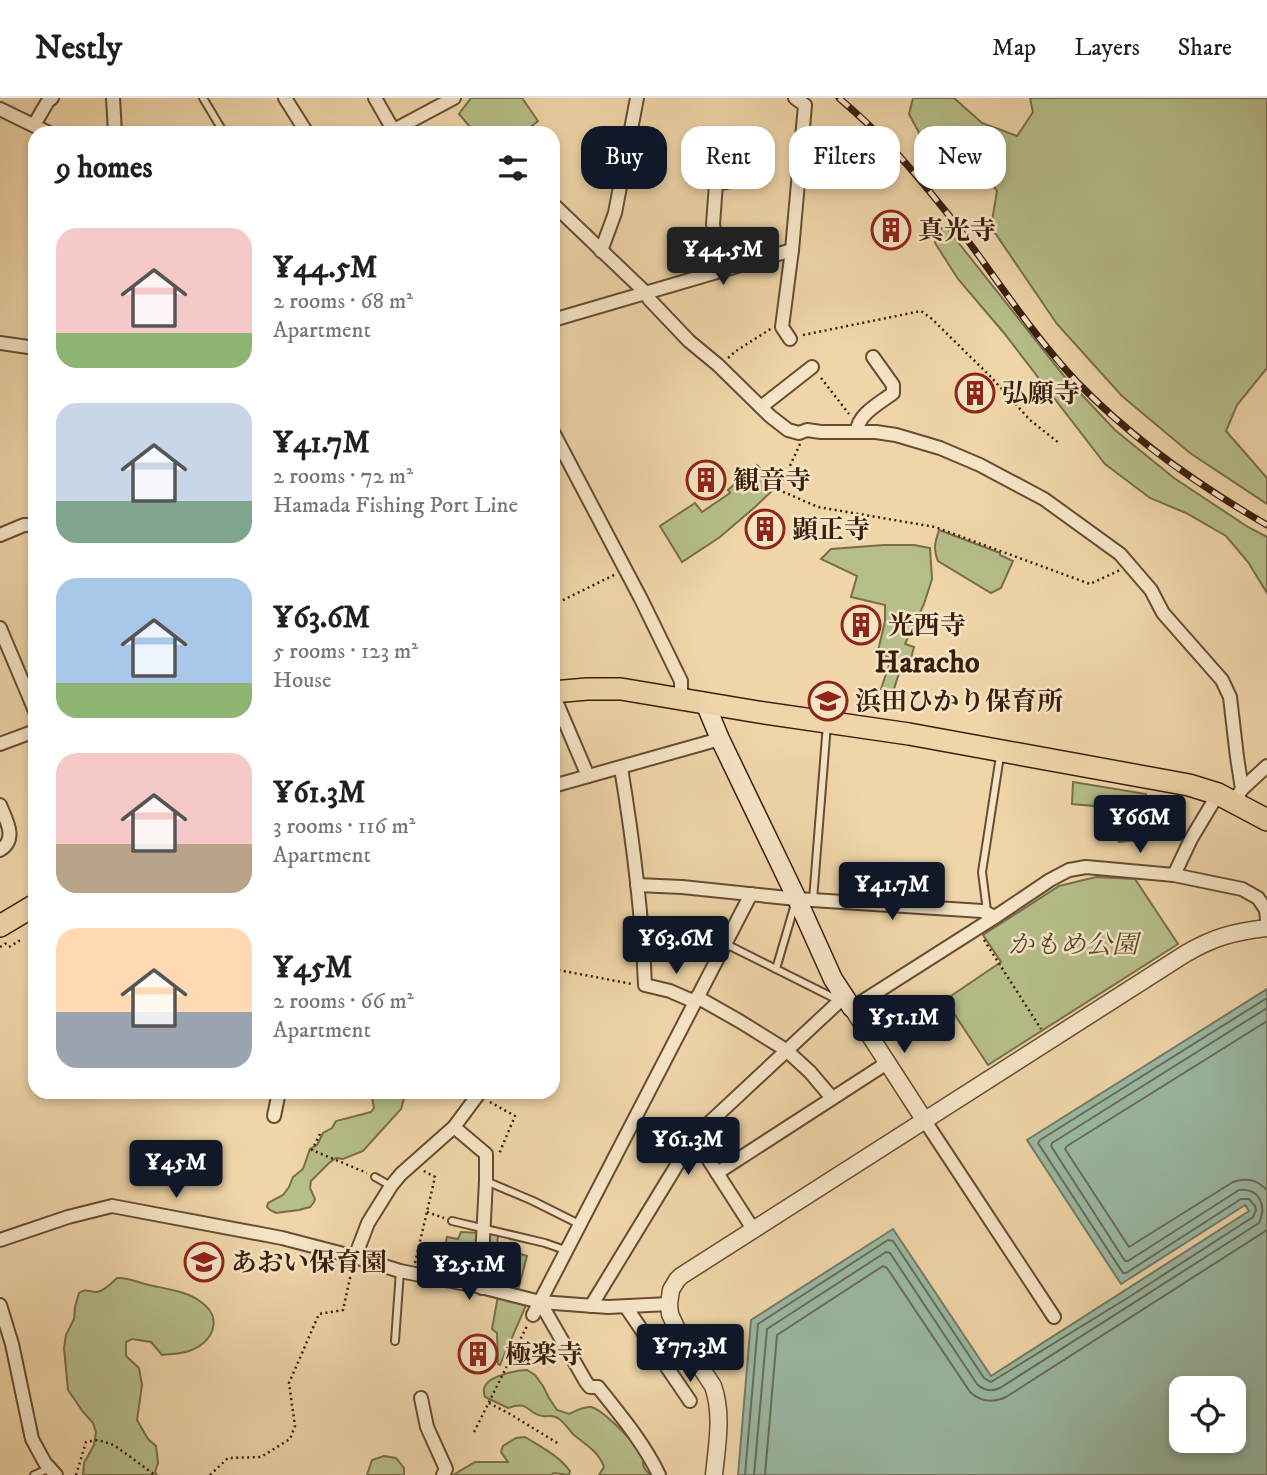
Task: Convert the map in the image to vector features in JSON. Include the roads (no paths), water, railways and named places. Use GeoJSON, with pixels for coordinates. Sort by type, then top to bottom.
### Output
{"type":"FeatureCollection","features":[{"type":"Feature","properties":{"kind":"highway"},"geometry":{"type":"LineString","coordinates":[[560,692],[621,689],[1000,750],[1232,795],[1267,820]]}},
{"type":"Feature","properties":{"kind":"highway"},"geometry":{"type":"LineString","coordinates":[[9,931],[28,912]]}},
{"type":"Feature","properties":{"kind":"main road"},"geometry":{"type":"LineString","coordinates":[[705,703],[720,739],[805,900],[832,979],[845,1002]]}},
{"type":"Feature","properties":{"kind":"street"},"geometry":{"type":"LineString","coordinates":[[0,109],[34,125],[52,98]]}},
{"type":"Feature","properties":{"kind":"street"},"geometry":{"type":"LineString","coordinates":[[113,98],[115,126]]}},
{"type":"Feature","properties":{"kind":"street"},"geometry":{"type":"LineString","coordinates":[[285,98],[303,126]]}},
{"type":"Feature","properties":{"kind":"street"},"geometry":{"type":"LineString","coordinates":[[375,98],[391,126]]}},
{"type":"Feature","properties":{"kind":"street"},"geometry":{"type":"LineString","coordinates":[[405,126],[454,98]]}},
{"type":"Feature","properties":{"kind":"street"},"geometry":{"type":"LineString","coordinates":[[601,251],[615,213],[637,98]]}},
{"type":"Feature","properties":{"kind":"street"},"geometry":{"type":"LineString","coordinates":[[790,339],[782,327],[805,105],[795,98]]}},
{"type":"Feature","properties":{"kind":"street"},"geometry":{"type":"LineString","coordinates":[[716,189],[713,224],[720,270]]}},
{"type":"Feature","properties":{"kind":"street"},"geometry":{"type":"LineString","coordinates":[[560,211],[645,292],[688,341],[720,366],[788,430],[799,433],[807,430],[821,432],[857,428],[940,448],[980,465],[1044,499],[1120,554],[1151,590],[1163,614],[1222,680],[1230,698],[1237,757],[1232,795]]}},
{"type":"Feature","properties":{"kind":"street"},"geometry":{"type":"LineString","coordinates":[[560,318],[792,250]]}},
{"type":"Feature","properties":{"kind":"street"},"geometry":{"type":"LineString","coordinates":[[0,343],[28,347]]}},
{"type":"Feature","properties":{"kind":"street"},"geometry":{"type":"LineString","coordinates":[[857,428],[866,413],[893,393],[894,385],[873,357]]}},
{"type":"Feature","properties":{"kind":"street"},"geometry":{"type":"LineString","coordinates":[[761,407],[812,367]]}},
{"type":"Feature","properties":{"kind":"street"},"geometry":{"type":"LineString","coordinates":[[560,445],[681,681],[681,699]]}},
{"type":"Feature","properties":{"kind":"street"},"geometry":{"type":"LineString","coordinates":[[0,535],[28,525]]}},
{"type":"Feature","properties":{"kind":"street"},"geometry":{"type":"LineString","coordinates":[[0,628],[28,694]]}},
{"type":"Feature","properties":{"kind":"street"},"geometry":{"type":"LineString","coordinates":[[560,709],[589,776]]}},
{"type":"Feature","properties":{"kind":"street"},"geometry":{"type":"LineString","coordinates":[[0,744],[28,734]]}},
{"type":"Feature","properties":{"kind":"street"},"geometry":{"type":"LineString","coordinates":[[560,784],[720,739]]}},
{"type":"Feature","properties":{"kind":"street"},"geometry":{"type":"LineString","coordinates":[[1174,875],[1191,839],[1232,795],[1267,766]]}},
{"type":"Feature","properties":{"kind":"street"},"geometry":{"type":"LineString","coordinates":[[621,768],[642,927],[645,985],[696,1000],[741,1022],[786,1050],[810,1072],[832,1098]]}},
{"type":"Feature","properties":{"kind":"street"},"geometry":{"type":"LineString","coordinates":[[0,805],[10,837],[6,846],[0,850]]}},
{"type":"Feature","properties":{"kind":"street"},"geometry":{"type":"LineString","coordinates":[[591,1306],[691,1141],[786,1050],[845,1002],[976,929],[991,915],[1050,880],[1069,870],[1086,867],[1174,875],[1242,889],[1258,898],[1266,911],[1267,920]]}},
{"type":"Feature","properties":{"kind":"street"},"geometry":{"type":"LineString","coordinates":[[637,885],[805,900],[982,911],[991,915]]}},
{"type":"Feature","properties":{"kind":"street"},"geometry":{"type":"LineString","coordinates":[[533,1315],[751,894]]}},
{"type":"Feature","properties":{"kind":"street"},"geometry":{"type":"LineString","coordinates":[[714,1475],[719,1422],[716,1396],[713,1386],[676,1329],[668,1304],[671,1290],[681,1276],[1204,943],[1223,935],[1267,928]]}},
{"type":"Feature","properties":{"kind":"street"},"geometry":{"type":"LineString","coordinates":[[845,1002],[1054,1317]]}},
{"type":"Feature","properties":{"kind":"street"},"geometry":{"type":"LineString","coordinates":[[718,1173],[887,1063]]}},
{"type":"Feature","properties":{"kind":"street"},"geometry":{"type":"LineString","coordinates":[[274,1116],[278,1099]]}},
{"type":"Feature","properties":{"kind":"street"},"geometry":{"type":"LineString","coordinates":[[355,1257],[368,1223],[391,1186],[454,1127],[475,1099]]}},
{"type":"Feature","properties":{"kind":"street"},"geometry":{"type":"LineString","coordinates":[[454,1127],[486,1154],[482,1287]]}},
{"type":"Feature","properties":{"kind":"street"},"geometry":{"type":"LineString","coordinates":[[691,1141],[718,1173],[753,1229]]}},
{"type":"Feature","properties":{"kind":"street"},"geometry":{"type":"LineString","coordinates":[[0,1240],[63,1218],[112,1206],[282,1238],[407,1272],[540,1302],[626,1307],[668,1304]]}},
{"type":"Feature","properties":{"kind":"street"},"geometry":{"type":"LineString","coordinates":[[540,1302],[586,1382],[590,1387],[598,1387],[653,1461],[659,1475]]}},
{"type":"Feature","properties":{"kind":"street"},"geometry":{"type":"LineString","coordinates":[[0,1305],[12,1344],[32,1439],[53,1472]]}},
{"type":"Feature","properties":{"kind":"street"},"geometry":{"type":"LineString","coordinates":[[626,1307],[690,1401]]}},
{"type":"Feature","properties":{"kind":"street"},"geometry":{"type":"LineString","coordinates":[[421,1398],[427,1427],[446,1469],[443,1475]]}},
{"type":"Feature","properties":{"kind":"lane"},"geometry":{"type":"LineString","coordinates":[[203,98],[220,126]]}},
{"type":"Feature","properties":{"kind":"lane"},"geometry":{"type":"LineString","coordinates":[[776,969],[805,900],[827,722]]}},
{"type":"Feature","properties":{"kind":"lane"},"geometry":{"type":"LineString","coordinates":[[991,915],[982,872],[1000,750]]}},
{"type":"Feature","properties":{"kind":"lane"},"geometry":{"type":"LineString","coordinates":[[725,943],[845,1002]]}},
{"type":"Feature","properties":{"kind":"lane"},"geometry":{"type":"LineString","coordinates":[[375,1177],[391,1186]]}},
{"type":"Feature","properties":{"kind":"lane"},"geometry":{"type":"LineString","coordinates":[[486,1181],[579,1223]]}},
{"type":"Feature","properties":{"kind":"lane"},"geometry":{"type":"LineString","coordinates":[[452,1221],[484,1227],[565,1250]]}},
{"type":"Feature","properties":{"kind":"lane"},"geometry":{"type":"LineString","coordinates":[[395,1342],[407,1272]]}},
{"type":"Feature","properties":{"kind":"lane"},"geometry":{"type":"LineString","coordinates":[[34,1475],[53,1472]]}},
{"type":"Feature","properties":{"kind":"water"},"geometry":{"type":"Polygon","coordinates":[[[1267,989],[1267,1475],[738,1475],[751,1320],[893,1229],[991,1376],[1249,1211],[1245,1205],[1121,1284],[1027,1140],[1267,989]]]}},
{"type":"Feature","properties":{"kind":"railway"},"geometry":{"type":"LineString","coordinates":[[839,98],[903,160],[951,218],[1060,363],[1098,403],[1167,460],[1267,525]]}},
{"type":"Feature","properties":{"kind":"place","name":"真光寺"},"geometry":{"type":"Point","coordinates":[891,230]}},
{"type":"Feature","properties":{"kind":"place","name":"弘願寺"},"geometry":{"type":"Point","coordinates":[975,393]}},
{"type":"Feature","properties":{"kind":"place","name":"観音寺"},"geometry":{"type":"Point","coordinates":[706,480]}},
{"type":"Feature","properties":{"kind":"place","name":"顕正寺"},"geometry":{"type":"Point","coordinates":[765,529]}},
{"type":"Feature","properties":{"kind":"place","name":"光西寺"},"geometry":{"type":"Point","coordinates":[861,625]}},
{"type":"Feature","properties":{"kind":"place","name":"浜田ひかり保育所"},"geometry":{"type":"Point","coordinates":[828,701]}},
{"type":"Feature","properties":{"kind":"place","name":"あおい保育園"},"geometry":{"type":"Point","coordinates":[204,1262]}},
{"type":"Feature","properties":{"kind":"place","name":"極楽寺"},"geometry":{"type":"Point","coordinates":[478,1354]}},
{"type":"Feature","properties":{"kind":"district","name":"Haracho"},"geometry":{"type":"Point","coordinates":[927,662]}},
{"type":"Feature","properties":{"kind":"park label","name":"かもめ公園"},"geometry":{"type":"Point","coordinates":[1073,944]}}]}
